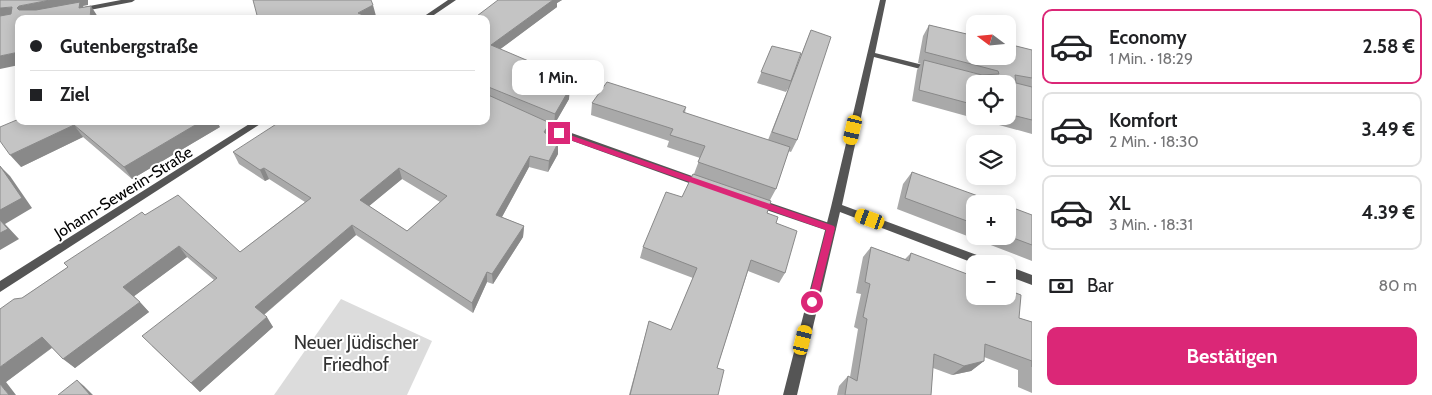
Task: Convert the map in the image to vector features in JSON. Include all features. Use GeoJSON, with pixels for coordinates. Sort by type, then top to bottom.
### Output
{"type":"FeatureCollection","features":[{"type":"Feature","properties":{"kind":"street"},"geometry":{"type":"LineString","coordinates":[[68,12],[132,0]]}},
{"type":"Feature","properties":{"kind":"street"},"geometry":{"type":"LineString","coordinates":[[429,15],[453,0]]}},
{"type":"Feature","properties":{"kind":"street"},"geometry":{"type":"LineString","coordinates":[[790,395],[836,207],[883,0]]}},
{"type":"Feature","properties":{"kind":"street"},"geometry":{"type":"LineString","coordinates":[[870,54],[937,71]]}},
{"type":"Feature","properties":{"kind":"street"},"geometry":{"type":"LineString","coordinates":[[532,121],[559,133],[709,186]]}},
{"type":"Feature","properties":{"kind":"street","name":"Johann-Sewerin-Straße"},"geometry":{"type":"LineString","coordinates":[[0,287],[255,125]]}},
{"type":"Feature","properties":{"kind":"street"},"geometry":{"type":"LineString","coordinates":[[746,199],[831,228]]}},
{"type":"Feature","properties":{"kind":"street"},"geometry":{"type":"LineString","coordinates":[[836,207],[966,255]]}},
{"type":"Feature","properties":{"kind":"street"},"geometry":{"type":"LineString","coordinates":[[1016,274],[1032,280]]}},
{"type":"Feature","properties":{"kind":"green space","name":"Neuer Jüdischer Friedhof"},"geometry":{"type":"Polygon","coordinates":[[[341,299],[432,341],[407,395],[274,395],[341,299]]]}},
{"type":"Feature","properties":{"kind":"building"},"geometry":{"type":"Polygon","coordinates":[[[0,0],[50,0],[19,6],[17,8],[19,10],[36,10],[80,2],[79,8],[91,6],[90,15],[15,15],[15,53],[0,56],[0,16],[11,14],[12,7],[0,8],[0,0]]]}},
{"type":"Feature","properties":{"kind":"building"},"geometry":{"type":"Polygon","coordinates":[[[253,0],[371,0],[373,5],[358,13],[363,15],[257,15],[253,0]]]}},
{"type":"Feature","properties":{"kind":"building"},"geometry":{"type":"Polygon","coordinates":[[[498,0],[553,0],[491,45],[545,68],[538,74],[570,88],[555,114],[490,88],[490,15],[478,15],[498,0]]]}},
{"type":"Feature","properties":{"kind":"building"},"geometry":{"type":"Polygon","coordinates":[[[929,25],[966,34],[966,63],[925,52],[929,25]]]}},
{"type":"Feature","properties":{"kind":"building"},"geometry":{"type":"Polygon","coordinates":[[[811,30],[831,37],[797,140],[772,132],[811,30]]]}},
{"type":"Feature","properties":{"kind":"building"},"geometry":{"type":"Polygon","coordinates":[[[772,46],[801,53],[791,81],[761,72],[772,46]]]}},
{"type":"Feature","properties":{"kind":"building"},"geometry":{"type":"Polygon","coordinates":[[[1016,46],[1032,50],[1032,78],[1016,75],[982,75],[999,74],[998,71],[975,65],[1016,65],[1016,46]]]}},
{"type":"Feature","properties":{"kind":"building"},"geometry":{"type":"Polygon","coordinates":[[[924,60],[982,75],[966,75],[966,103],[919,90],[924,60]]]}},
{"type":"Feature","properties":{"kind":"building"},"geometry":{"type":"Polygon","coordinates":[[[607,82],[686,107],[683,112],[790,147],[776,189],[698,162],[705,146],[670,135],[673,129],[592,103],[607,82]]]}},
{"type":"Feature","properties":{"kind":"building"},"geometry":{"type":"Polygon","coordinates":[[[1016,83],[1032,87],[1032,120],[1016,116],[1016,83]]]}},
{"type":"Feature","properties":{"kind":"building"},"geometry":{"type":"Polygon","coordinates":[[[490,96],[550,123],[544,132],[558,143],[549,161],[530,156],[496,215],[524,226],[492,274],[487,272],[472,303],[352,225],[255,307],[267,317],[191,383],[142,336],[217,278],[179,246],[123,287],[140,302],[63,359],[42,337],[0,367],[0,309],[14,299],[22,298],[68,267],[64,263],[142,212],[145,215],[178,195],[240,252],[311,198],[264,168],[260,170],[233,152],[275,125],[490,125],[490,96]],[[399,168],[360,200],[407,231],[447,196],[399,168]]]}},
{"type":"Feature","properties":{"kind":"building"},"geometry":{"type":"Polygon","coordinates":[[[15,121],[15,125],[74,125],[10,155],[0,141],[0,127],[15,121]]]}},
{"type":"Feature","properties":{"kind":"building"},"geometry":{"type":"Polygon","coordinates":[[[74,125],[195,125],[124,167],[74,125]]]}},
{"type":"Feature","properties":{"kind":"building"},"geometry":{"type":"Polygon","coordinates":[[[0,166],[22,198],[0,210],[0,166]]]}},
{"type":"Feature","properties":{"kind":"building"},"geometry":{"type":"Polygon","coordinates":[[[912,172],[975,195],[966,195],[966,221],[905,198],[912,172]]]}},
{"type":"Feature","properties":{"kind":"building"},"geometry":{"type":"Polygon","coordinates":[[[693,174],[771,201],[767,213],[778,217],[776,223],[797,231],[785,273],[751,260],[717,368],[724,370],[718,395],[630,395],[649,321],[671,330],[697,268],[643,247],[666,192],[682,197],[693,174]]]}},
{"type":"Feature","properties":{"kind":"building"},"geometry":{"type":"Polygon","coordinates":[[[1016,209],[1032,215],[1032,245],[1016,239],[1016,209]]]}},
{"type":"Feature","properties":{"kind":"building"},"geometry":{"type":"Polygon","coordinates":[[[0,220],[8,229],[0,233],[0,220]]]}},
{"type":"Feature","properties":{"kind":"building"},"geometry":{"type":"Polygon","coordinates":[[[871,247],[909,261],[911,253],[966,274],[966,305],[1016,305],[1016,293],[1021,295],[1019,318],[1032,322],[1032,361],[985,344],[984,361],[964,366],[934,354],[931,395],[845,395],[848,376],[857,381],[867,319],[863,317],[870,284],[865,282],[871,247]]]}},
{"type":"Feature","properties":{"kind":"building"},"geometry":{"type":"Polygon","coordinates":[[[77,380],[90,395],[58,395],[77,380]]]}},
{"type":"Feature","properties":{"kind":"building"},"geometry":{"type":"Polygon","coordinates":[[[0,384],[9,395],[0,395],[0,384]]]}},
{"type":"Feature","properties":{"kind":"route"},"geometry":{"type":"LineString","coordinates":[[559,133],[831,228],[812,302]]}}]}
